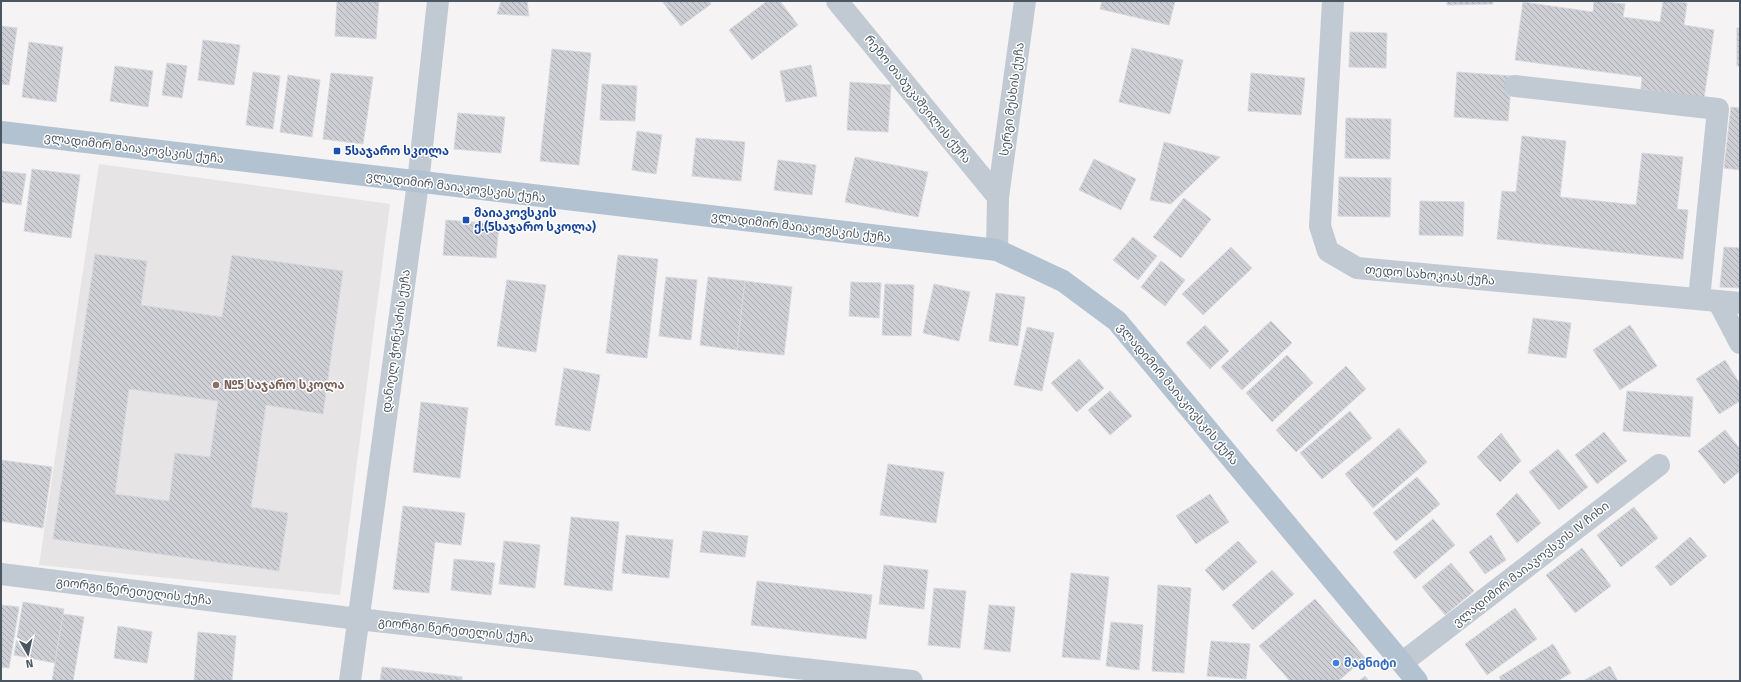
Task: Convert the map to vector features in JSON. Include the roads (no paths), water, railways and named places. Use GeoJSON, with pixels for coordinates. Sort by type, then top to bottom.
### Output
{"type":"FeatureCollection","features":[{"type":"Feature","properties":{"kind":"main road","name":"ვლადიმირ მაიაკოვსკის ქუჩა"},"geometry":{"type":"LineString","coordinates":[[1,132],[997,250],[1063,281],[1116,321],[1403,662],[1417,681]]}},
{"type":"Feature","properties":{"kind":"street","name":"დანიელ ჭონქაძის ქუჩა"},"geometry":{"type":"LineString","coordinates":[[350,681],[418,182],[438,1]]}},
{"type":"Feature","properties":{"kind":"street","name":"რეზო თაბუკაშვილის ქუჩა"},"geometry":{"type":"LineString","coordinates":[[837,1],[998,197]]}},
{"type":"Feature","properties":{"kind":"street","name":"სერგი მესხის ქუჩა"},"geometry":{"type":"LineString","coordinates":[[997,250],[998,197],[1025,1]]}},
{"type":"Feature","properties":{"kind":"street","name":"თედო სახოკიას ქუჩა"},"geometry":{"type":"LineString","coordinates":[[1333,1],[1320,226],[1328,251],[1358,268],[1740,304]]}},
{"type":"Feature","properties":{"kind":"street"},"geometry":{"type":"LineString","coordinates":[[1515,86],[1718,109],[1708,300],[1740,343]]}},
{"type":"Feature","properties":{"kind":"street","name":"ვლადიმირ მაიაკოვსკის IV ჩიხი"},"geometry":{"type":"LineString","coordinates":[[1403,662],[1659,465]]}},
{"type":"Feature","properties":{"kind":"street","name":"გიორგი წერეთელის ქუჩა"},"geometry":{"type":"LineString","coordinates":[[1,574],[358,619],[912,681]]}},
{"type":"Feature","properties":{"kind":"place","name":"5საჯარო სკოლა"},"geometry":{"type":"Point","coordinates":[337,151]}},
{"type":"Feature","properties":{"kind":"place","name":"მაიაკოვსკის ქ.(5საჯარო სკოლა)"},"geometry":{"type":"Point","coordinates":[466,220]}},
{"type":"Feature","properties":{"kind":"place","name":"№5 საჯარო სკოლა"},"geometry":{"type":"Point","coordinates":[216,385]}},
{"type":"Feature","properties":{"kind":"place","name":"მაგნიტი"},"geometry":{"type":"Point","coordinates":[1336,663]}}]}
